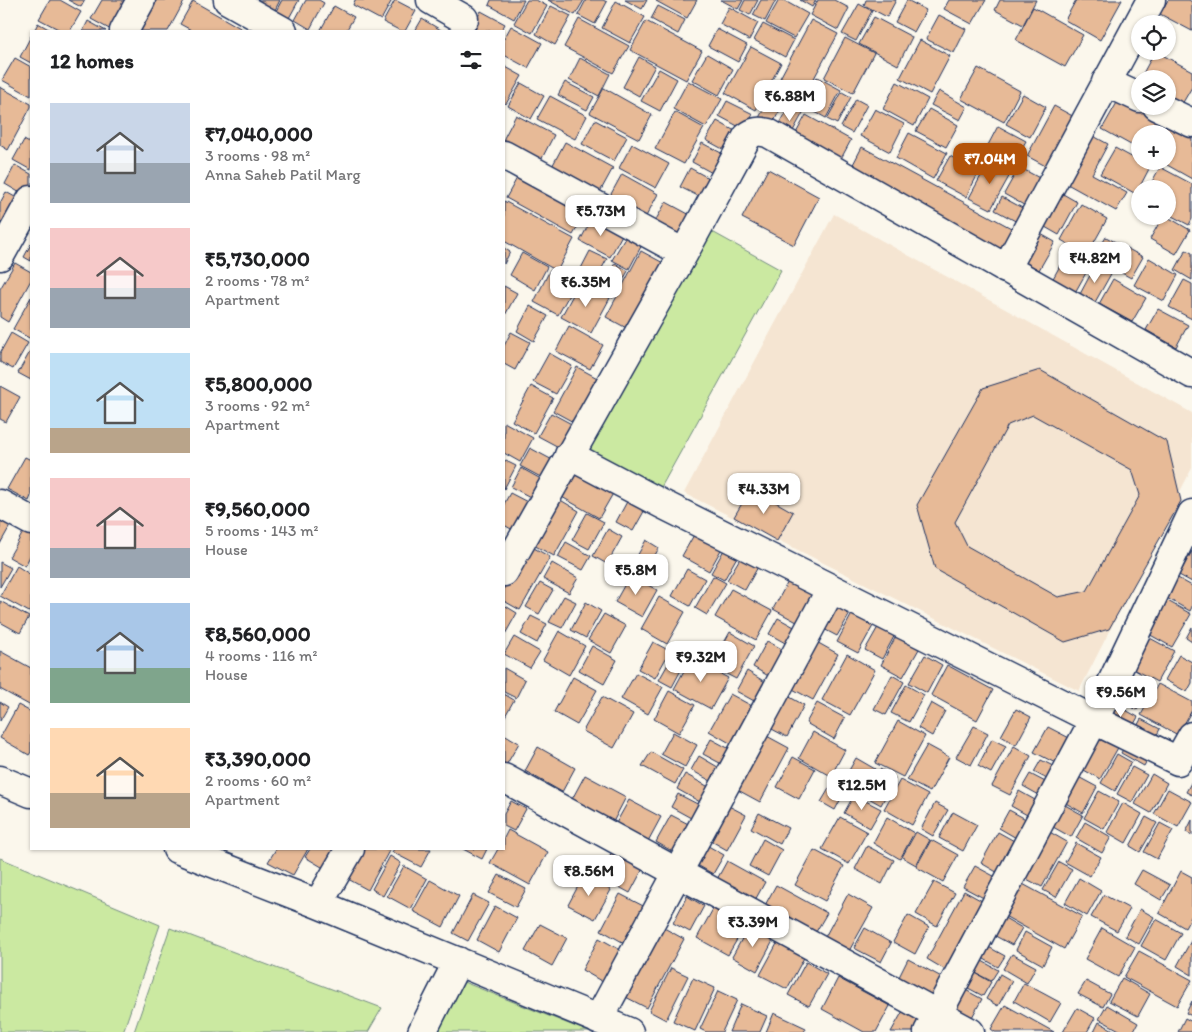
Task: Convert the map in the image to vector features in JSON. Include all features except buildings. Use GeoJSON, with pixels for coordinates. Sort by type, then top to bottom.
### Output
{"type":"FeatureCollection","features":[{"type":"Feature","properties":{"kind":"street"},"geometry":{"type":"LineString","coordinates":[[125,30],[141,0]]}},
{"type":"Feature","properties":{"kind":"street"},"geometry":{"type":"LineString","coordinates":[[228,0],[281,30]]}},
{"type":"Feature","properties":{"kind":"street"},"geometry":{"type":"LineString","coordinates":[[431,0],[466,17]]}},
{"type":"Feature","properties":{"kind":"street"},"geometry":{"type":"LineString","coordinates":[[1006,269],[1150,0]]}},
{"type":"Feature","properties":{"kind":"street"},"geometry":{"type":"LineString","coordinates":[[1106,82],[1131,94]]}},
{"type":"Feature","properties":{"kind":"street"},"geometry":{"type":"LineString","coordinates":[[1176,115],[1192,122]]}},
{"type":"Feature","properties":{"kind":"street"},"geometry":{"type":"LineString","coordinates":[[505,570],[684,253],[747,137],[759,131],[768,133],[1192,374]]}},
{"type":"Feature","properties":{"kind":"street"},"geometry":{"type":"LineString","coordinates":[[505,157],[684,253]]}},
{"type":"Feature","properties":{"kind":"street"},"geometry":{"type":"LineString","coordinates":[[0,256],[30,202]]}},
{"type":"Feature","properties":{"kind":"street"},"geometry":{"type":"LineString","coordinates":[[569,455],[831,589],[1178,761],[1192,736]]}},
{"type":"Feature","properties":{"kind":"street"},"geometry":{"type":"LineString","coordinates":[[0,504],[30,520]]}},
{"type":"Feature","properties":{"kind":"street"},"geometry":{"type":"LineString","coordinates":[[933,1023],[1094,720],[1190,522]]}},
{"type":"Feature","properties":{"kind":"street"},"geometry":{"type":"LineString","coordinates":[[598,1020],[831,589]]}},
{"type":"Feature","properties":{"kind":"street"},"geometry":{"type":"LineString","coordinates":[[505,779],[678,873],[933,1023],[970,1032]]}},
{"type":"Feature","properties":{"kind":"street"},"geometry":{"type":"LineString","coordinates":[[0,780],[30,793]]}},
{"type":"Feature","properties":{"kind":"street"},"geometry":{"type":"LineString","coordinates":[[179,850],[318,904],[629,1032]]}},
{"type":"Feature","properties":{"kind":"street"},"geometry":{"type":"LineString","coordinates":[[318,904],[349,850]]}},
{"type":"Feature","properties":{"kind":"street"},"geometry":{"type":"LineString","coordinates":[[422,1032],[458,961]]}},
{"type":"Feature","properties":{"kind":"shaded area"},"geometry":{"type":"Polygon","coordinates":[[[834,214],[1192,413],[1192,468],[1079,691],[684,493],[834,214]]]}},
{"type":"Feature","properties":{"kind":"green space"},"geometry":{"type":"Polygon","coordinates":[[[707,229],[781,270],[659,491],[585,450],[707,229]]]}},
{"type":"Feature","properties":{"kind":"green space"},"geometry":{"type":"Polygon","coordinates":[[[0,858],[160,925],[123,1032],[0,1032],[0,858]]]}},
{"type":"Feature","properties":{"kind":"green space"},"geometry":{"type":"Polygon","coordinates":[[[170,928],[382,1008],[368,1032],[134,1032],[170,928]]]}},
{"type":"Feature","properties":{"kind":"green space"},"geometry":{"type":"Polygon","coordinates":[[[451,977],[589,1032],[429,1032],[451,977]]]}}]}
